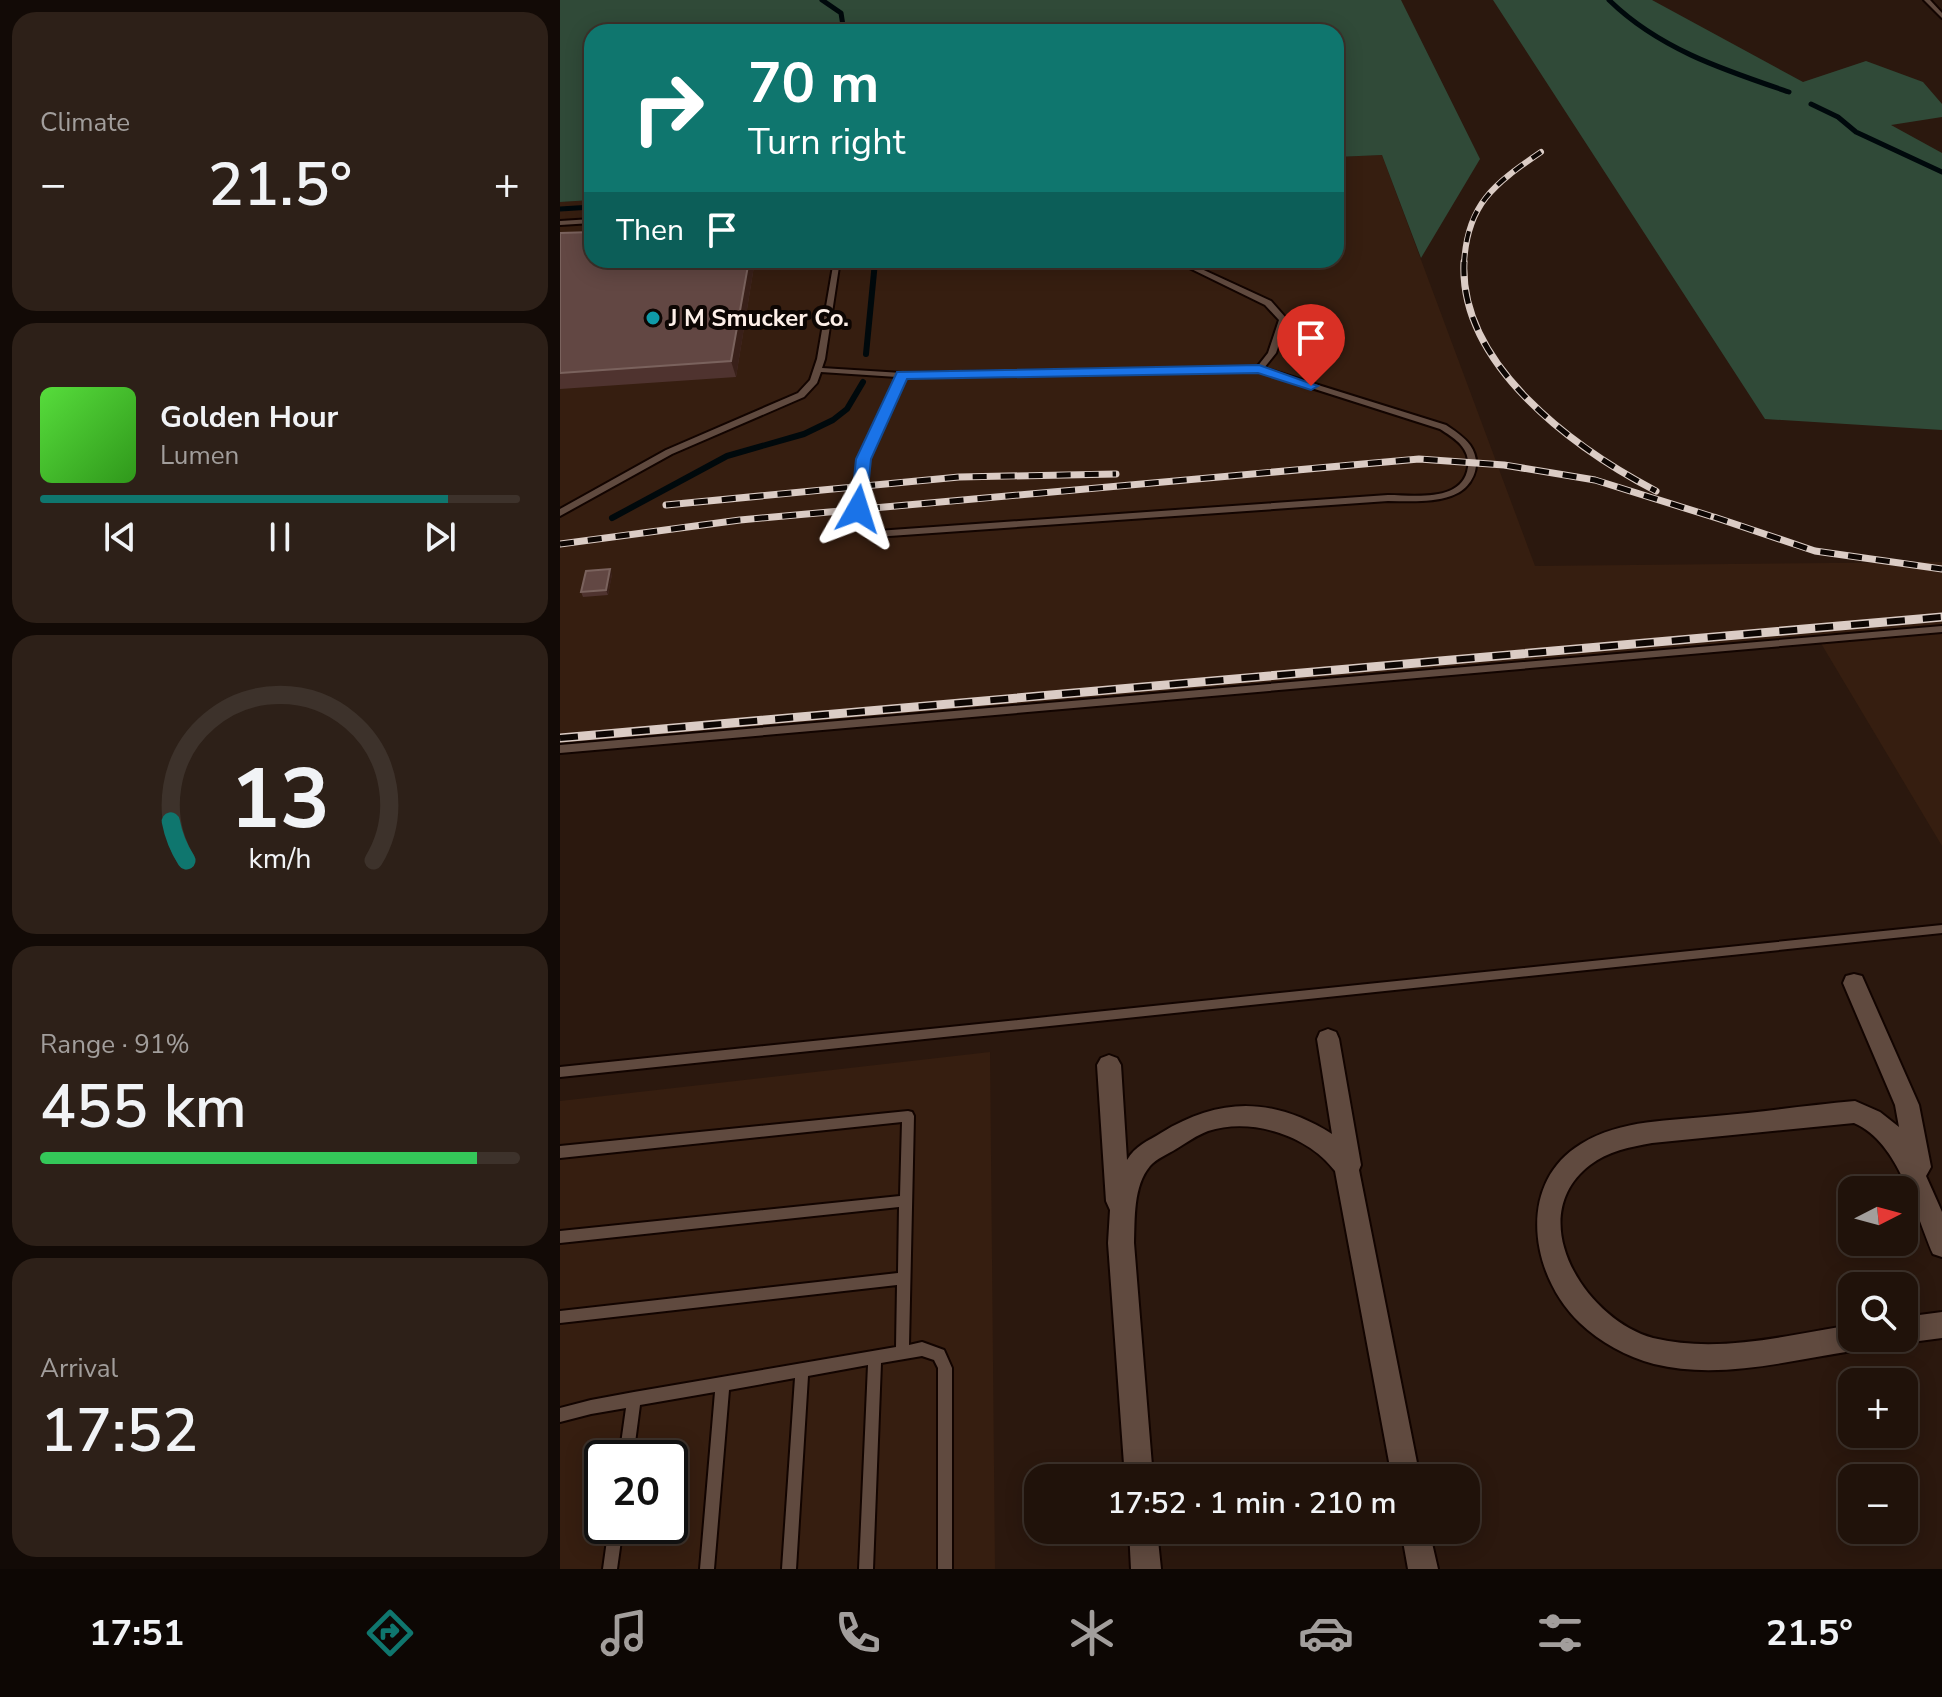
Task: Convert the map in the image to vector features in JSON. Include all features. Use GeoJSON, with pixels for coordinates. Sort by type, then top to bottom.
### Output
{"type":"FeatureCollection","features":[{"type":"Feature","properties":{"kind":"street"},"geometry":{"type":"LineString","coordinates":[[1854,983],[1907,1105],[1928,1214]]}},
{"type":"Feature","properties":{"kind":"street"},"geometry":{"type":"LineString","coordinates":[[1328,1039],[1353,1194],[1403,1464]]}},
{"type":"Feature","properties":{"kind":"street"},"geometry":{"type":"LineString","coordinates":[[1109,1065],[1138,1464]]}},
{"type":"Feature","properties":{"kind":"street"},"geometry":{"type":"LineString","coordinates":[[1838,1340],[1685,1359],[1657,1354],[1628,1343],[1580,1305],[1564,1283],[1553,1255],[1549,1230],[1549,1204],[1558,1183],[1572,1165],[1610,1141],[1855,1112],[1886,1126],[1898,1141],[1942,1245]]}},
{"type":"Feature","properties":{"kind":"street"},"geometry":{"type":"LineString","coordinates":[[1121,1243],[1126,1192],[1142,1157],[1198,1123],[1220,1117],[1248,1116],[1303,1129],[1331,1147],[1346,1167],[1353,1194]]}},
{"type":"Feature","properties":{"kind":"street"},"geometry":{"type":"LineString","coordinates":[[1918,1328],[1942,1325]]}},
{"type":"Feature","properties":{"kind":"street"},"geometry":{"type":"LineString","coordinates":[[1144,1544],[1146,1569]]}},
{"type":"Feature","properties":{"kind":"street"},"geometry":{"type":"LineString","coordinates":[[1418,1544],[1423,1569]]}},
{"type":"Feature","properties":{"kind":"lane"},"geometry":{"type":"LineString","coordinates":[[1927,0],[1942,16]]}},
{"type":"Feature","properties":{"kind":"lane"},"geometry":{"type":"LineString","coordinates":[[560,223],[584,222]]}},
{"type":"Feature","properties":{"kind":"lane"},"geometry":{"type":"LineString","coordinates":[[560,513],[669,452],[801,395],[814,381],[817,370],[836,268]]}},
{"type":"Feature","properties":{"kind":"lane"},"geometry":{"type":"LineString","coordinates":[[1193,268],[1268,303],[1283,320],[1272,353],[1259,369]]}},
{"type":"Feature","properties":{"kind":"lane"},"geometry":{"type":"LineString","coordinates":[[817,370],[902,375],[1259,369],[1443,427],[1467,443],[1473,461],[1471,479],[1461,491],[1441,497],[1388,498],[875,534],[858,523],[863,459],[902,375]]}},
{"type":"Feature","properties":{"kind":"lane"},"geometry":{"type":"LineString","coordinates":[[560,749],[1942,629]]}},
{"type":"Feature","properties":{"kind":"lane"},"geometry":{"type":"LineString","coordinates":[[560,1072],[1942,929]]}},
{"type":"Feature","properties":{"kind":"lane"},"geometry":{"type":"LineString","coordinates":[[560,1152],[908,1116],[902,1353]]}},
{"type":"Feature","properties":{"kind":"lane"},"geometry":{"type":"LineString","coordinates":[[560,1237],[906,1201]]}},
{"type":"Feature","properties":{"kind":"lane"},"geometry":{"type":"LineString","coordinates":[[560,1317],[904,1278]]}},
{"type":"Feature","properties":{"kind":"lane"},"geometry":{"type":"LineString","coordinates":[[560,1416],[634,1399],[922,1349],[939,1355],[945,1368],[945,1569]]}},
{"type":"Feature","properties":{"kind":"lane"},"geometry":{"type":"LineString","coordinates":[[866,1569],[875,1357]]}},
{"type":"Feature","properties":{"kind":"lane"},"geometry":{"type":"LineString","coordinates":[[789,1569],[802,1370]]}},
{"type":"Feature","properties":{"kind":"lane"},"geometry":{"type":"LineString","coordinates":[[707,1569],[723,1383]]}},
{"type":"Feature","properties":{"kind":"lane"},"geometry":{"type":"LineString","coordinates":[[628,1440],[634,1399]]}},
{"type":"Feature","properties":{"kind":"lane"},"geometry":{"type":"LineString","coordinates":[[610,1569],[613,1544]]}},
{"type":"Feature","properties":{"kind":"shaded area"},"geometry":{"type":"Polygon","coordinates":[[[1382,155],[1535,566],[1942,562],[1942,846],[1819,640],[560,749],[560,202],[584,200],[584,268],[1344,268],[1344,157],[1382,155]]]}},
{"type":"Feature","properties":{"kind":"shaded area"},"geometry":{"type":"Polygon","coordinates":[[[990,1052],[995,1569],[560,1569],[560,1101],[990,1052]]]}},
{"type":"Feature","properties":{"kind":"green space"},"geometry":{"type":"Polygon","coordinates":[[[560,0],[1401,0],[1480,159],[1421,258],[1382,155],[1344,157],[1344,24],[584,24],[584,200],[560,202],[560,0]]]}},
{"type":"Feature","properties":{"kind":"green space"},"geometry":{"type":"Polygon","coordinates":[[[1493,0],[1652,0],[1803,82],[1866,61],[1923,82],[1942,104],[1942,117],[1891,125],[1942,153],[1942,430],[1765,419],[1493,0]]]}},
{"type":"Feature","properties":{"kind":"building","name":"J M Smucker Co."},"geometry":{"type":"Polygon","coordinates":[[[584,232],[584,268],[748,268],[731,361],[560,373],[560,233],[584,232]]]}},
{"type":"Feature","properties":{"kind":"building"},"geometry":{"type":"Polygon","coordinates":[[[610,569],[606,590],[581,592],[586,571],[610,569]]]}},
{"type":"Feature","properties":{"kind":"waterway"},"geometry":{"type":"LineString","coordinates":[[822,0],[841,13],[843,24]]}},
{"type":"Feature","properties":{"kind":"waterway"},"geometry":{"type":"LineString","coordinates":[[1609,0],[1628,17],[1671,45],[1717,66],[1789,92]]}},
{"type":"Feature","properties":{"kind":"waterway"},"geometry":{"type":"LineString","coordinates":[[1811,104],[1838,117],[1856,132],[1942,172]]}},
{"type":"Feature","properties":{"kind":"waterway"},"geometry":{"type":"LineString","coordinates":[[560,209],[584,208]]}},
{"type":"Feature","properties":{"kind":"waterway"},"geometry":{"type":"LineString","coordinates":[[866,354],[874,268]]}},
{"type":"Feature","properties":{"kind":"waterway"},"geometry":{"type":"LineString","coordinates":[[612,518],[727,456],[804,434],[833,420],[847,409],[863,382]]}},
{"type":"Feature","properties":{"kind":"railway"},"geometry":{"type":"LineString","coordinates":[[1464,263],[1471,226],[1486,198],[1541,152]]}},
{"type":"Feature","properties":{"kind":"railway"},"geometry":{"type":"LineString","coordinates":[[1464,263],[1467,300],[1480,335],[1501,368],[1527,399],[1591,452],[1656,491]]}},
{"type":"Feature","properties":{"kind":"railway"},"geometry":{"type":"LineString","coordinates":[[560,544],[740,520],[1419,459],[1504,465],[1595,480],[1722,520]]}},
{"type":"Feature","properties":{"kind":"railway"},"geometry":{"type":"LineString","coordinates":[[666,505],[959,477],[1116,474]]}},
{"type":"Feature","properties":{"kind":"railway"},"geometry":{"type":"LineString","coordinates":[[1714,517],[1722,520]]}},
{"type":"Feature","properties":{"kind":"railway"},"geometry":{"type":"LineString","coordinates":[[1722,520],[1815,551],[1942,569]]}},
{"type":"Feature","properties":{"kind":"railway"},"geometry":{"type":"LineString","coordinates":[[560,738],[1942,617]]}},
{"type":"Feature","properties":{"kind":"place","name":"J M Smucker Co."},"geometry":{"type":"Point","coordinates":[653,318]}},
{"type":"Feature","properties":{"kind":"route"},"geometry":{"type":"LineString","coordinates":[[858,509],[863,459],[902,375],[1259,369],[1311,386]]}}]}
